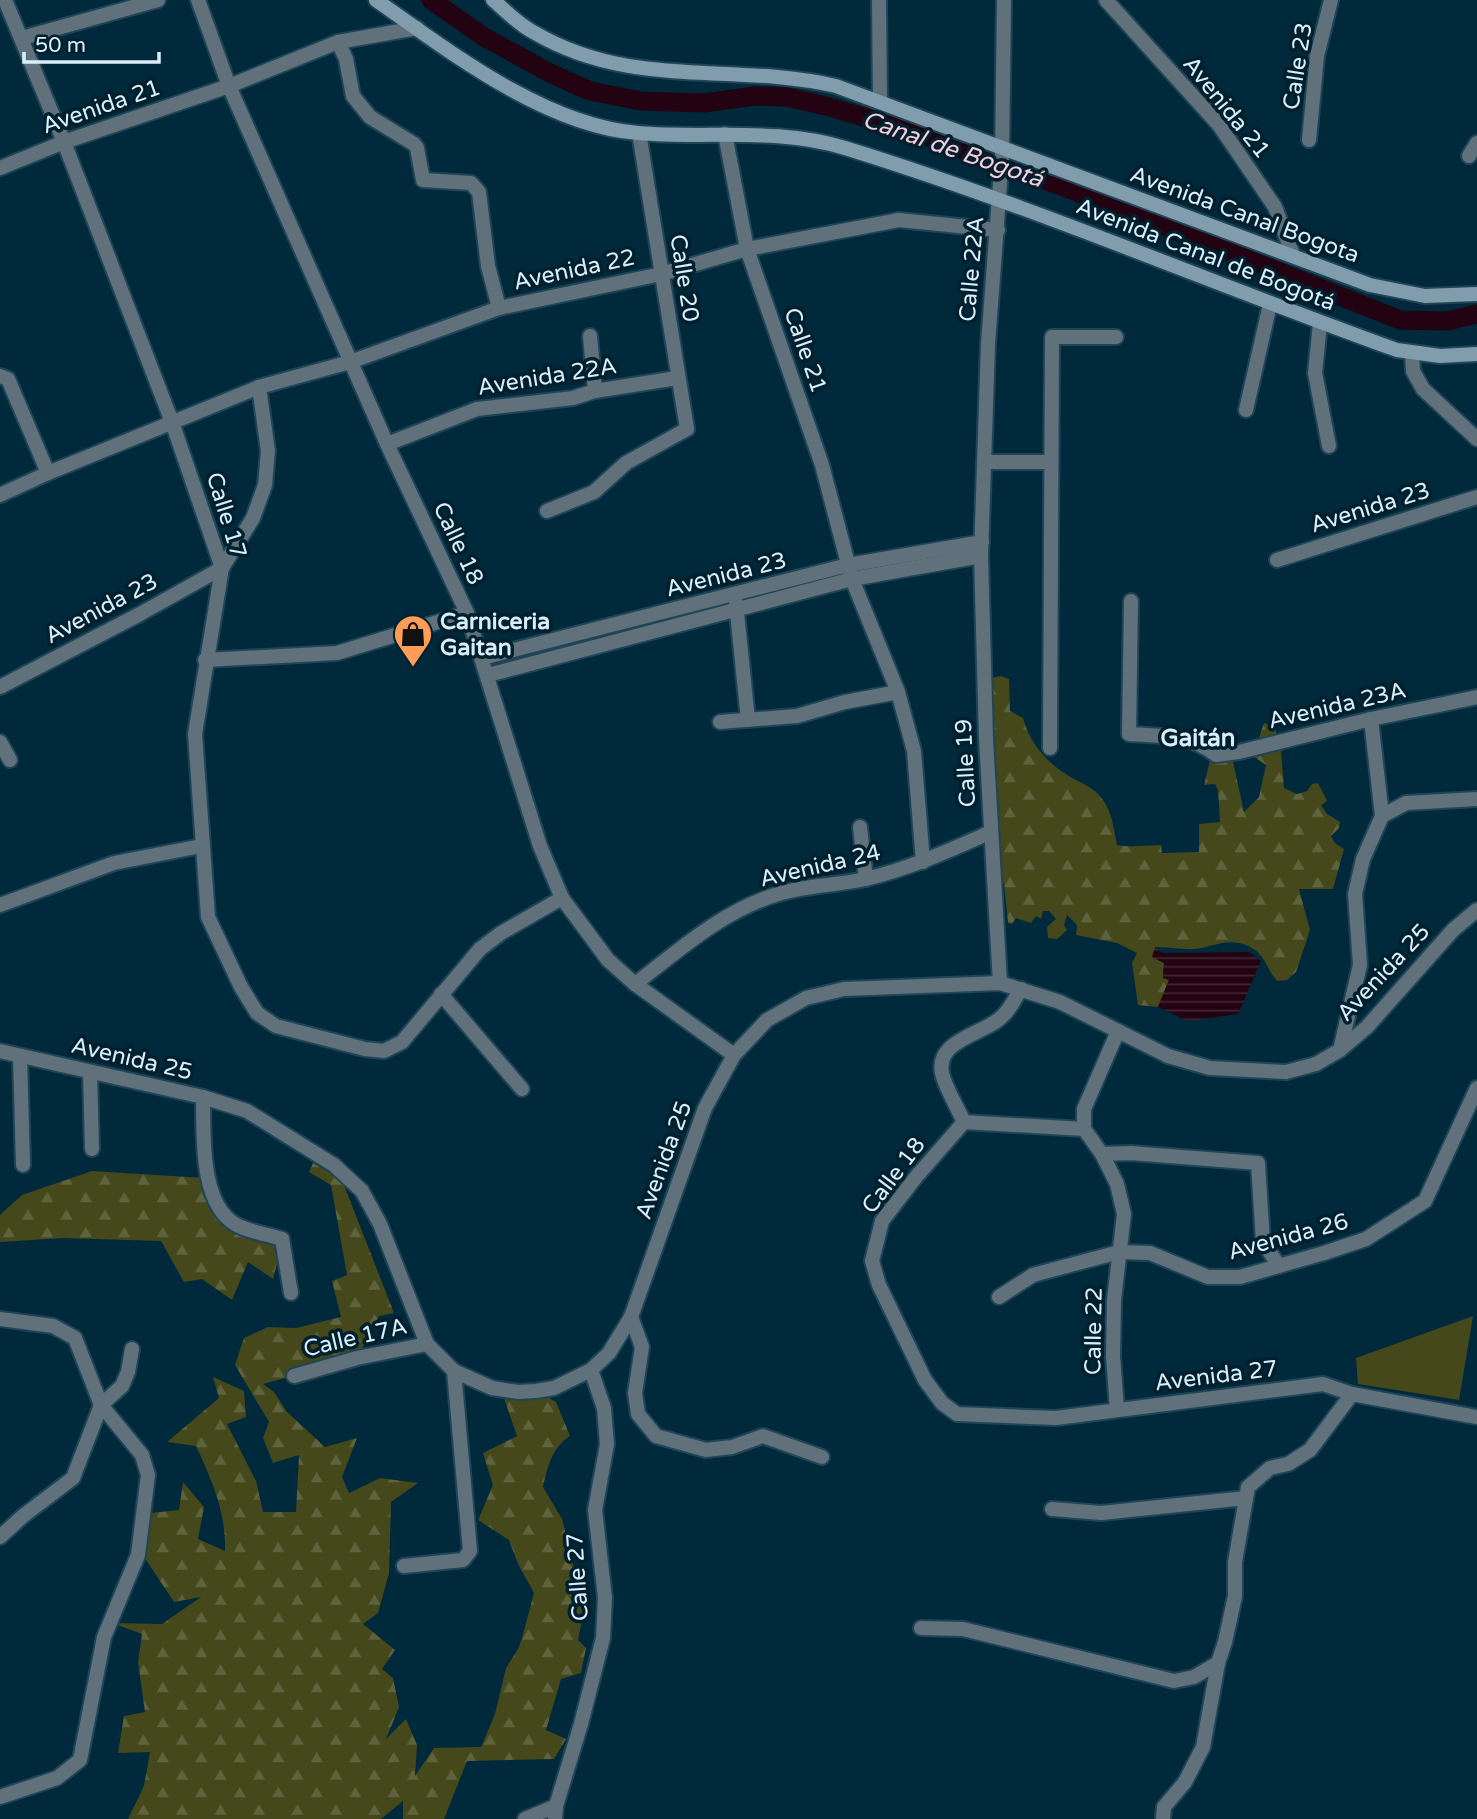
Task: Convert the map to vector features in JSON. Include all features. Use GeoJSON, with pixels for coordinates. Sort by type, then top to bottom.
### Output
{"type":"FeatureCollection","features":[{"type":"Feature","properties":{"kind":"main road","name":"Avenida Canal de Bogotá"},"geometry":{"type":"LineString","coordinates":[[376,0],[515,92],[542,106],[594,125],[639,133],[792,137],[829,144],[1000,194],[1270,304],[1397,351],[1440,356],[1477,354]]}},
{"type":"Feature","properties":{"kind":"main road"},"geometry":{"type":"LineString","coordinates":[[493,0],[532,32],[600,62],[649,70],[804,79],[836,86],[880,101],[1002,153]]}},
{"type":"Feature","properties":{"kind":"main road","name":"Avenida Canal Bogota"},"geometry":{"type":"LineString","coordinates":[[1002,153],[1388,290],[1425,296],[1477,294]]}},
{"type":"Feature","properties":{"kind":"street","name":"Calle 17"},"geometry":{"type":"LineString","coordinates":[[5,0],[64,142],[172,422],[222,568],[195,734],[208,917],[241,988],[257,1013],[276,1027],[365,1049],[384,1051],[402,1042],[441,995]]}},
{"type":"Feature","properties":{"kind":"street"},"geometry":{"type":"LineString","coordinates":[[22,38],[158,0]]}},
{"type":"Feature","properties":{"kind":"street","name":"Calle 18"},"geometry":{"type":"LineString","coordinates":[[198,0],[229,86],[350,362],[467,613],[540,846],[562,898],[608,960],[635,984],[734,1055]]}},
{"type":"Feature","properties":{"kind":"street"},"geometry":{"type":"LineString","coordinates":[[879,0],[880,101]]}},
{"type":"Feature","properties":{"kind":"street","name":"Calle 22A"},"geometry":{"type":"LineString","coordinates":[[981,549],[988,344],[1002,153],[1004,0]]}},
{"type":"Feature","properties":{"kind":"street","name":"Avenida 21"},"geometry":{"type":"LineString","coordinates":[[1106,0],[1219,125],[1275,207],[1293,255]]}},
{"type":"Feature","properties":{"kind":"street","name":"Calle 23"},"geometry":{"type":"LineString","coordinates":[[1309,140],[1317,56],[1331,0]]}},
{"type":"Feature","properties":{"kind":"street","name":"Avenida 21"},"geometry":{"type":"LineString","coordinates":[[0,168],[64,142],[229,86],[338,42],[417,28]]}},
{"type":"Feature","properties":{"kind":"street"},"geometry":{"type":"LineString","coordinates":[[338,42],[346,59],[354,96],[370,117],[414,144],[423,180],[471,183],[480,191],[488,266],[499,308]]}},
{"type":"Feature","properties":{"kind":"street","name":"Calle 20"},"geometry":{"type":"LineString","coordinates":[[547,512],[594,492],[626,463],[687,429],[639,133]]}},
{"type":"Feature","properties":{"kind":"street","name":"Calle 21"},"geometry":{"type":"LineString","coordinates":[[725,134],[747,249],[822,465],[850,572],[898,692],[914,751],[923,862]]}},
{"type":"Feature","properties":{"kind":"street","name":"Avenida 22"},"geometry":{"type":"LineString","coordinates":[[172,422],[259,387],[350,362],[499,308],[661,274],[747,249],[899,220],[998,230]]}},
{"type":"Feature","properties":{"kind":"street"},"geometry":{"type":"LineString","coordinates":[[1246,410],[1270,304]]}},
{"type":"Feature","properties":{"kind":"street"},"geometry":{"type":"LineString","coordinates":[[1320,323],[1315,373],[1329,446]]}},
{"type":"Feature","properties":{"kind":"street"},"geometry":{"type":"LineString","coordinates":[[590,336],[595,391]]}},
{"type":"Feature","properties":{"kind":"street"},"geometry":{"type":"LineString","coordinates":[[1050,748],[1052,337],[1116,337]]}},
{"type":"Feature","properties":{"kind":"street"},"geometry":{"type":"LineString","coordinates":[[1412,353],[1413,371],[1423,389],[1477,439]]}},
{"type":"Feature","properties":{"kind":"street"},"geometry":{"type":"LineString","coordinates":[[0,376],[8,379],[48,473]]}},
{"type":"Feature","properties":{"kind":"street","name":"Avenida 22A"},"geometry":{"type":"LineString","coordinates":[[387,444],[477,409],[573,398],[595,391],[677,378]]}},
{"type":"Feature","properties":{"kind":"street"},"geometry":{"type":"LineString","coordinates":[[222,568],[253,518],[265,485],[268,451],[259,387]]}},
{"type":"Feature","properties":{"kind":"street"},"geometry":{"type":"LineString","coordinates":[[0,495],[172,422]]}},
{"type":"Feature","properties":{"kind":"street"},"geometry":{"type":"LineString","coordinates":[[984,462],[1051,462]]}},
{"type":"Feature","properties":{"kind":"street","name":"Avenida 23"},"geometry":{"type":"LineString","coordinates":[[1277,560],[1477,498]]}},
{"type":"Feature","properties":{"kind":"street","name":"Avenida 23"},"geometry":{"type":"LineString","coordinates":[[482,658],[736,595],[981,549]]}},
{"type":"Feature","properties":{"kind":"street","name":"Calle 19"},"geometry":{"type":"LineString","coordinates":[[981,549],[991,832],[1000,983]]}},
{"type":"Feature","properties":{"kind":"street","name":"Avenida 23"},"geometry":{"type":"LineString","coordinates":[[0,687],[222,568]]}},
{"type":"Feature","properties":{"kind":"street","name":"Avenida 23"},"geometry":{"type":"LineString","coordinates":[[488,675],[737,611],[850,572]]}},
{"type":"Feature","properties":{"kind":"street"},"geometry":{"type":"LineString","coordinates":[[736,595],[748,720]]}},
{"type":"Feature","properties":{"kind":"street","name":"Avenida 23A"},"geometry":{"type":"LineString","coordinates":[[1131,601],[1129,734],[1189,738],[1205,745],[1216,755],[1477,697]]}},
{"type":"Feature","properties":{"kind":"street"},"geometry":{"type":"LineString","coordinates":[[205,660],[337,653],[467,613]]}},
{"type":"Feature","properties":{"kind":"street"},"geometry":{"type":"LineString","coordinates":[[631,621],[636,637]]}},
{"type":"Feature","properties":{"kind":"street"},"geometry":{"type":"LineString","coordinates":[[720,722],[797,716],[845,702],[898,692]]}},
{"type":"Feature","properties":{"kind":"street"},"geometry":{"type":"LineString","coordinates":[[1339,1050],[1360,965],[1355,894],[1363,859],[1382,816],[1371,719]]}},
{"type":"Feature","properties":{"kind":"street"},"geometry":{"type":"LineString","coordinates":[[0,742],[10,760]]}},
{"type":"Feature","properties":{"kind":"street"},"geometry":{"type":"LineString","coordinates":[[1382,816],[1406,803],[1477,799]]}},
{"type":"Feature","properties":{"kind":"street"},"geometry":{"type":"LineString","coordinates":[[860,827],[866,879]]}},
{"type":"Feature","properties":{"kind":"street","name":"Avenida 24"},"geometry":{"type":"LineString","coordinates":[[635,984],[703,931],[739,910],[775,894],[866,879],[923,862],[991,832]]}},
{"type":"Feature","properties":{"kind":"street"},"geometry":{"type":"LineString","coordinates":[[0,905],[114,863],[201,846]]}},
{"type":"Feature","properties":{"kind":"street"},"geometry":{"type":"LineString","coordinates":[[522,1089],[441,995],[480,949],[501,933],[562,898]]}},
{"type":"Feature","properties":{"kind":"street","name":"Avenida 25"},"geometry":{"type":"LineString","coordinates":[[0,1051],[203,1097],[247,1111],[334,1165],[362,1191],[380,1224],[427,1344],[454,1371],[492,1388],[518,1392],[536,1391],[554,1388],[591,1370],[609,1353],[631,1317],[705,1108],[734,1055],[766,1020],[806,998],[844,989],[1000,983],[1060,1002],[1168,1056],[1210,1068],[1286,1072],[1315,1064],[1339,1050],[1367,1027],[1453,930],[1477,910]]}},
{"type":"Feature","properties":{"kind":"street"},"geometry":{"type":"LineString","coordinates":[[1021,989],[1009,1010],[998,1020],[952,1045],[943,1059],[942,1075],[964,1122],[1084,1129]]}},
{"type":"Feature","properties":{"kind":"street"},"geometry":{"type":"LineString","coordinates":[[1118,1031],[1084,1109],[1084,1129],[1102,1154],[1117,1184],[1124,1214],[1119,1252]]}},
{"type":"Feature","properties":{"kind":"street"},"geometry":{"type":"LineString","coordinates":[[20,1056],[23,1165]]}},
{"type":"Feature","properties":{"kind":"street"},"geometry":{"type":"LineString","coordinates":[[90,1072],[92,1149]]}},
{"type":"Feature","properties":{"kind":"street","name":"Avenida 26"},"geometry":{"type":"LineString","coordinates":[[999,1297],[1032,1275],[1119,1252],[1150,1253],[1208,1277],[1240,1277],[1366,1238],[1425,1201],[1477,1088]]}},
{"type":"Feature","properties":{"kind":"street"},"geometry":{"type":"LineString","coordinates":[[203,1097],[205,1171],[221,1211],[236,1224],[282,1239],[291,1293]]}},
{"type":"Feature","properties":{"kind":"street","name":"Calle 18"},"geometry":{"type":"LineString","coordinates":[[957,1415],[942,1403],[925,1380],[879,1285],[873,1261],[882,1221],[964,1122]]}},
{"type":"Feature","properties":{"kind":"street"},"geometry":{"type":"LineString","coordinates":[[1102,1154],[1131,1153],[1258,1163],[1263,1242],[1279,1266]]}},
{"type":"Feature","properties":{"kind":"street","name":"Calle 22"},"geometry":{"type":"LineString","coordinates":[[1117,1410],[1113,1356],[1114,1300],[1119,1252]]}},
{"type":"Feature","properties":{"kind":"street"},"geometry":{"type":"LineString","coordinates":[[631,1317],[642,1347],[635,1393],[638,1414],[656,1436],[706,1450],[732,1447],[762,1436],[822,1457]]}},
{"type":"Feature","properties":{"kind":"street"},"geometry":{"type":"LineString","coordinates":[[0,1319],[53,1326],[75,1338],[88,1377],[102,1405],[142,1455],[148,1475],[138,1555],[104,1637],[80,1760],[57,1778],[0,1797]]}},
{"type":"Feature","properties":{"kind":"street","name":"Calle 17A"},"geometry":{"type":"LineString","coordinates":[[294,1376],[357,1358],[427,1344]]}},
{"type":"Feature","properties":{"kind":"street"},"geometry":{"type":"LineString","coordinates":[[0,1537],[73,1478],[102,1405],[122,1385],[128,1372],[132,1349]]}},
{"type":"Feature","properties":{"kind":"street","name":"Calle 27"},"geometry":{"type":"LineString","coordinates":[[555,1812],[603,1637],[606,1598],[594,1510],[607,1444],[604,1408],[591,1370]]}},
{"type":"Feature","properties":{"kind":"street"},"geometry":{"type":"LineString","coordinates":[[404,1566],[463,1560],[470,1551],[454,1371]]}},
{"type":"Feature","properties":{"kind":"street","name":"Avenida 27"},"geometry":{"type":"LineString","coordinates":[[957,1415],[1056,1418],[1323,1384],[1352,1394],[1477,1417]]}},
{"type":"Feature","properties":{"kind":"street"},"geometry":{"type":"LineString","coordinates":[[1163,1819],[1164,1807],[1185,1782],[1203,1747],[1218,1663],[1235,1596],[1235,1562],[1248,1487],[1270,1468],[1288,1464],[1310,1450],[1352,1394]]}},
{"type":"Feature","properties":{"kind":"street"},"geometry":{"type":"LineString","coordinates":[[1052,1509],[1101,1513],[1246,1498]]}},
{"type":"Feature","properties":{"kind":"street"},"geometry":{"type":"LineString","coordinates":[[921,1628],[963,1629],[1174,1681],[1194,1677],[1218,1663]]}},
{"type":"Feature","properties":{"kind":"street"},"geometry":{"type":"LineString","coordinates":[[525,1819],[555,1812]]}},
{"type":"Feature","properties":{"kind":"green space"},"geometry":{"type":"Polygon","coordinates":[[[1001,676],[1009,679],[1010,711],[1023,718],[1042,754],[1065,774],[1093,789],[1103,800],[1111,818],[1117,845],[1161,845],[1162,853],[1199,852],[1199,824],[1220,822],[1218,790],[1215,784],[1204,785],[1211,756],[1227,755],[1233,762],[1244,812],[1259,797],[1266,765],[1253,756],[1264,723],[1276,727],[1276,739],[1305,742],[1281,751],[1284,788],[1297,794],[1318,783],[1327,801],[1321,805],[1327,814],[1340,822],[1339,828],[1331,836],[1335,843],[1344,849],[1333,889],[1299,889],[1310,930],[1296,972],[1287,980],[1277,981],[1259,953],[1239,943],[1195,949],[1156,947],[1153,957],[1164,963],[1163,977],[1169,980],[1158,1007],[1138,1005],[1132,963],[1137,953],[1117,943],[1076,935],[1077,925],[1067,915],[1064,925],[1067,930],[1057,939],[1048,938],[1047,927],[1056,919],[1049,911],[1043,911],[1041,919],[1036,916],[1031,923],[1016,918],[1012,924],[1008,923],[1004,883],[998,883],[1001,846],[992,838],[1000,826],[993,784],[993,718],[984,712],[986,684],[991,678],[1001,676]]]}},
{"type":"Feature","properties":{"kind":"green space"},"geometry":{"type":"Polygon","coordinates":[[[313,1163],[342,1180],[394,1313],[379,1316],[360,1353],[300,1366],[289,1377],[263,1384],[274,1392],[287,1412],[325,1447],[357,1438],[342,1477],[349,1493],[380,1478],[418,1483],[391,1502],[389,1573],[378,1613],[363,1624],[395,1650],[382,1669],[393,1678],[399,1707],[386,1739],[406,1719],[417,1745],[415,1776],[434,1748],[481,1747],[495,1714],[506,1668],[522,1638],[534,1593],[509,1540],[478,1520],[493,1485],[483,1453],[517,1436],[504,1398],[536,1390],[556,1402],[570,1436],[555,1452],[543,1487],[562,1519],[584,1610],[578,1640],[586,1648],[581,1673],[561,1679],[546,1730],[566,1739],[554,1759],[467,1761],[444,1819],[403,1819],[403,1801],[381,1819],[128,1819],[144,1786],[150,1752],[118,1753],[124,1716],[145,1712],[138,1662],[142,1634],[112,1623],[162,1624],[201,1597],[174,1602],[144,1557],[151,1513],[179,1510],[183,1482],[204,1507],[198,1539],[225,1551],[220,1509],[196,1446],[167,1442],[219,1398],[213,1377],[244,1391],[246,1417],[227,1424],[256,1481],[263,1512],[296,1512],[299,1455],[273,1463],[263,1438],[269,1422],[235,1365],[244,1338],[268,1327],[296,1328],[341,1317],[332,1281],[347,1275],[331,1185],[309,1172],[313,1163]]]}},
{"type":"Feature","properties":{"kind":"green space"},"geometry":{"type":"Polygon","coordinates":[[[92,1171],[205,1178],[223,1224],[282,1244],[273,1279],[248,1262],[232,1300],[202,1279],[184,1282],[161,1241],[64,1238],[0,1242],[0,1215],[22,1195],[92,1171]]]}},
{"type":"Feature","properties":{"kind":"green space"},"geometry":{"type":"Polygon","coordinates":[[[1473,1316],[1459,1400],[1358,1384],[1356,1358],[1473,1316]]]}},
{"type":"Feature","properties":{"kind":"shaded area"},"geometry":{"type":"Polygon","coordinates":[[[1155,947],[1162,953],[1249,952],[1261,961],[1238,1014],[1188,1021],[1158,1007],[1169,980],[1163,978],[1164,963],[1152,957],[1155,947]]]}},
{"type":"Feature","properties":{"kind":"waterway","name":"Canal de Bogotá"},"geometry":{"type":"LineString","coordinates":[[431,0],[484,37],[548,72],[590,91],[641,101],[704,103],[755,96],[787,97],[826,106],[924,135],[1088,196],[1400,320],[1447,321],[1477,314]]}},
{"type":"Feature","properties":{"kind":"place","name":"Carniceria Gaitan"},"geometry":{"type":"Point","coordinates":[413,668]}},
{"type":"Feature","properties":{"kind":"district","name":"Gaitán"},"geometry":{"type":"Point","coordinates":[1198,738]}}]}
